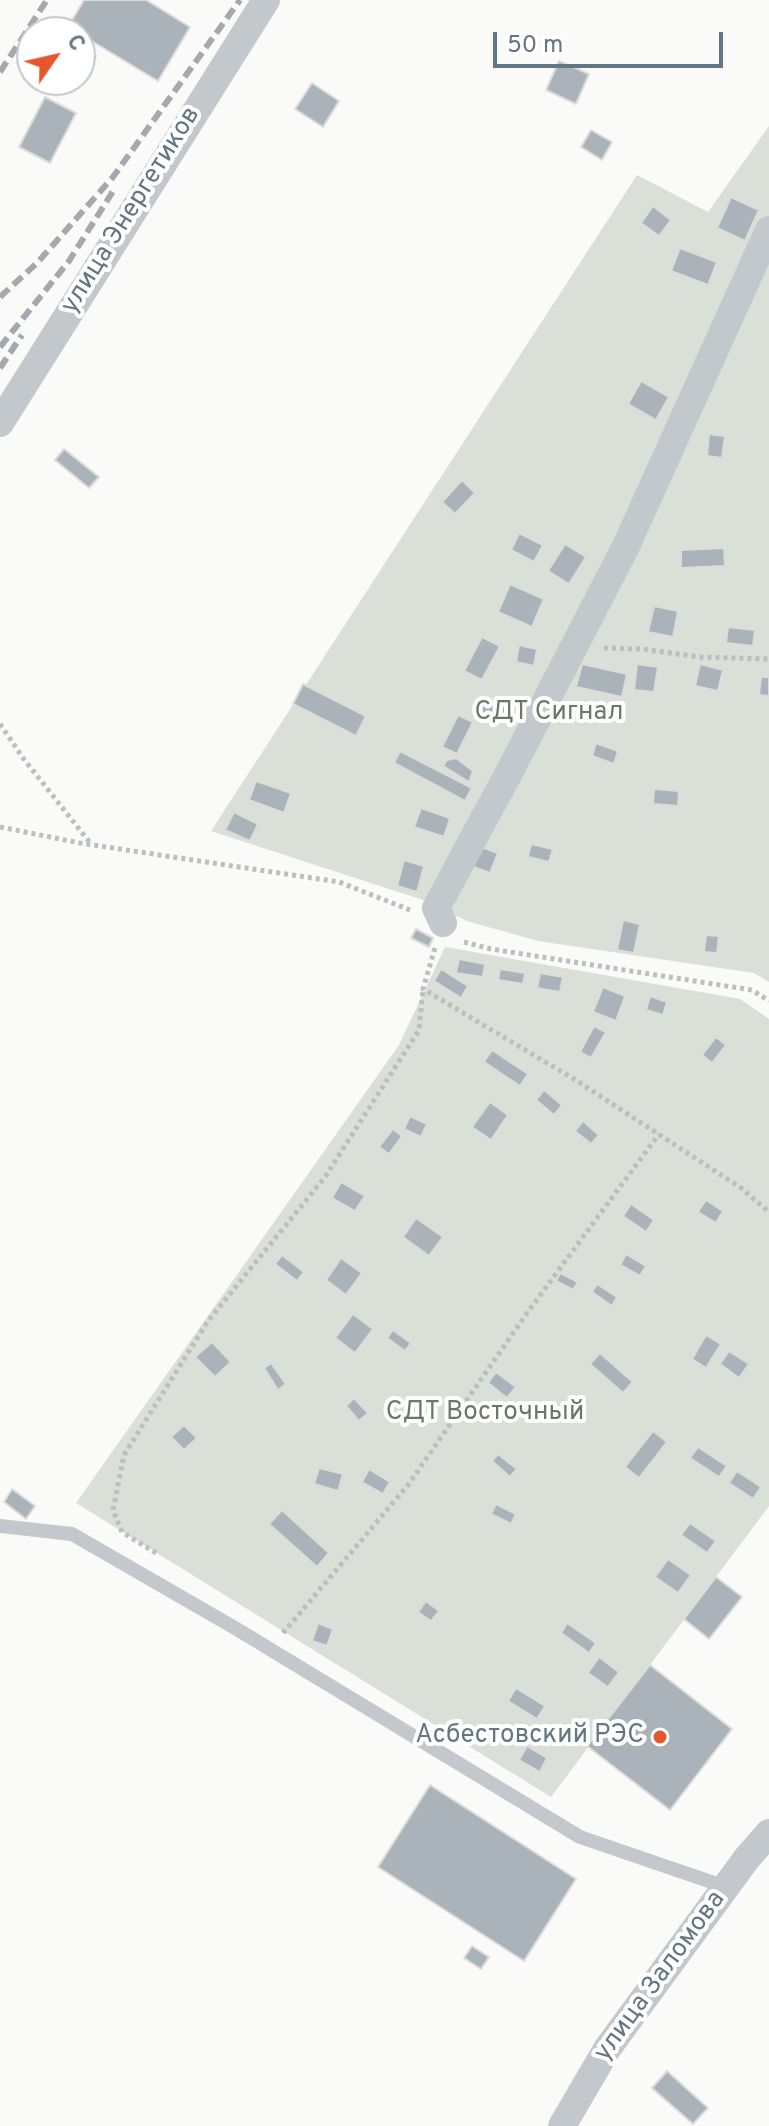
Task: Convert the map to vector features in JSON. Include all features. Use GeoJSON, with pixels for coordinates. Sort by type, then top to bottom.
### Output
{"type":"FeatureCollection","features":[{"type":"Feature","properties":{"kind":"street","name":"улица Энергетиков"},"geometry":{"type":"LineString","coordinates":[[0,423],[266,0]]}},
{"type":"Feature","properties":{"kind":"street"},"geometry":{"type":"LineString","coordinates":[[443,923],[436,908],[626,546],[769,230]]}},
{"type":"Feature","properties":{"kind":"street","name":"улица Заломова"},"geometry":{"type":"LineString","coordinates":[[562,2126],[607,2049],[769,1833]]}},
{"type":"Feature","properties":{"kind":"lane"},"geometry":{"type":"LineString","coordinates":[[0,1526],[72,1534],[235,1628],[580,1837],[726,1887]]}},
{"type":"Feature","properties":{"kind":"path"},"geometry":{"type":"LineString","coordinates":[[575,644],[699,657],[769,659]]}},
{"type":"Feature","properties":{"kind":"path"},"geometry":{"type":"LineString","coordinates":[[0,724],[91,844]]}},
{"type":"Feature","properties":{"kind":"path"},"geometry":{"type":"LineString","coordinates":[[0,827],[339,882],[443,923],[457,940],[491,949],[752,990],[769,1001]]}},
{"type":"Feature","properties":{"kind":"path"},"geometry":{"type":"LineString","coordinates":[[162,1557],[122,1532],[113,1510],[124,1455],[208,1321],[325,1177],[419,1030],[423,989],[443,923]]}},
{"type":"Feature","properties":{"kind":"path"},"geometry":{"type":"LineString","coordinates":[[423,989],[574,1079],[741,1188],[769,1212]]}},
{"type":"Feature","properties":{"kind":"path"},"geometry":{"type":"LineString","coordinates":[[283,1633],[408,1485],[527,1313],[659,1134]]}},
{"type":"Feature","properties":{"kind":"green space","name":"СДТ Сигнал"},"geometry":{"type":"Polygon","coordinates":[[[769,126],[769,982],[754,973],[538,941],[467,921],[423,900],[211,831],[637,175],[708,212],[769,126]]]}},
{"type":"Feature","properties":{"kind":"green space","name":"СДТ Восточный"},"geometry":{"type":"Polygon","coordinates":[[[445,947],[740,999],[769,1019],[769,1506],[551,1797],[76,1503],[399,1045],[445,947]]]}},
{"type":"Feature","properties":{"kind":"building"},"geometry":{"type":"Polygon","coordinates":[[[84,0],[146,0],[190,27],[158,81],[96,44],[96,16],[75,16],[84,0]]]}},
{"type":"Feature","properties":{"kind":"building"},"geometry":{"type":"Polygon","coordinates":[[[559,61],[589,74],[576,104],[546,90],[559,61]]]}},
{"type":"Feature","properties":{"kind":"building"},"geometry":{"type":"Polygon","coordinates":[[[312,83],[339,101],[323,127],[295,109],[312,83]]]}},
{"type":"Feature","properties":{"kind":"building"},"geometry":{"type":"Polygon","coordinates":[[[45,97],[76,113],[50,163],[19,147],[45,97]]]}},
{"type":"Feature","properties":{"kind":"building"},"geometry":{"type":"Polygon","coordinates":[[[591,130],[612,142],[602,160],[581,147],[591,130]]]}},
{"type":"Feature","properties":{"kind":"building"},"geometry":{"type":"Polygon","coordinates":[[[731,197],[759,210],[745,241],[717,228],[731,197]]]}},
{"type":"Feature","properties":{"kind":"building"},"geometry":{"type":"Polygon","coordinates":[[[653,206],[671,220],[659,236],[641,223],[653,206]]]}},
{"type":"Feature","properties":{"kind":"building"},"geometry":{"type":"Polygon","coordinates":[[[680,248],[717,262],[708,285],[671,271],[680,248]]]}},
{"type":"Feature","properties":{"kind":"building"},"geometry":{"type":"Polygon","coordinates":[[[641,381],[669,397],[656,420],[628,404],[641,381]]]}},
{"type":"Feature","properties":{"kind":"building"},"geometry":{"type":"Polygon","coordinates":[[[709,434],[725,436],[722,458],[707,456],[709,434]]]}},
{"type":"Feature","properties":{"kind":"building"},"geometry":{"type":"Polygon","coordinates":[[[64,449],[99,477],[89,488],[55,460],[64,449]]]}},
{"type":"Feature","properties":{"kind":"building"},"geometry":{"type":"Polygon","coordinates":[[[462,480],[475,493],[455,514],[442,502],[462,480]]]}},
{"type":"Feature","properties":{"kind":"building"},"geometry":{"type":"Polygon","coordinates":[[[519,533],[543,545],[534,562],[511,550],[519,533]]]}},
{"type":"Feature","properties":{"kind":"building"},"geometry":{"type":"Polygon","coordinates":[[[565,544],[586,557],[569,584],[548,571],[565,544]]]}},
{"type":"Feature","properties":{"kind":"building"},"geometry":{"type":"Polygon","coordinates":[[[724,548],[725,566],[681,568],[681,550],[724,548]]]}},
{"type":"Feature","properties":{"kind":"building"},"geometry":{"type":"Polygon","coordinates":[[[510,584],[544,599],[532,627],[498,612],[510,584]]]}},
{"type":"Feature","properties":{"kind":"building"},"geometry":{"type":"Polygon","coordinates":[[[654,606],[678,611],[673,637],[648,632],[654,606]]]}},
{"type":"Feature","properties":{"kind":"building"},"geometry":{"type":"Polygon","coordinates":[[[728,627],[755,630],[753,646],[726,643],[728,627]]]}},
{"type":"Feature","properties":{"kind":"building"},"geometry":{"type":"Polygon","coordinates":[[[482,637],[500,646],[482,680],[464,671],[482,637]]]}},
{"type":"Feature","properties":{"kind":"building"},"geometry":{"type":"Polygon","coordinates":[[[519,645],[537,649],[534,666],[516,662],[519,645]]]}},
{"type":"Feature","properties":{"kind":"building"},"geometry":{"type":"Polygon","coordinates":[[[582,664],[627,674],[622,697],[576,687],[582,664]]]}},
{"type":"Feature","properties":{"kind":"building"},"geometry":{"type":"Polygon","coordinates":[[[637,664],[658,667],[654,692],[634,690],[637,664]]]}},
{"type":"Feature","properties":{"kind":"building"},"geometry":{"type":"Polygon","coordinates":[[[700,664],[723,670],[718,691],[695,686],[700,664]]]}},
{"type":"Feature","properties":{"kind":"building"},"geometry":{"type":"Polygon","coordinates":[[[761,677],[769,677],[769,696],[759,695],[761,677]]]}},
{"type":"Feature","properties":{"kind":"building"},"geometry":{"type":"Polygon","coordinates":[[[303,684],[366,716],[356,736],[293,704],[303,684]]]}},
{"type":"Feature","properties":{"kind":"building"},"geometry":{"type":"Polygon","coordinates":[[[479,696],[508,707],[502,722],[473,711],[479,696]]]}},
{"type":"Feature","properties":{"kind":"building"},"geometry":{"type":"Polygon","coordinates":[[[458,715],[473,722],[457,754],[442,747],[458,715]]]}},
{"type":"Feature","properties":{"kind":"building"},"geometry":{"type":"Polygon","coordinates":[[[596,743],[618,751],[614,764],[592,756],[596,743]]]}},
{"type":"Feature","properties":{"kind":"building"},"geometry":{"type":"Polygon","coordinates":[[[400,751],[472,788],[465,801],[394,763],[400,751]]]}},
{"type":"Feature","properties":{"kind":"building"},"geometry":{"type":"Polygon","coordinates":[[[456,758],[473,771],[469,782],[443,766],[447,760],[456,758]]]}},
{"type":"Feature","properties":{"kind":"building"},"geometry":{"type":"Polygon","coordinates":[[[256,781],[291,793],[284,813],[249,800],[256,781]]]}},
{"type":"Feature","properties":{"kind":"building"},"geometry":{"type":"Polygon","coordinates":[[[654,789],[679,791],[678,806],[653,804],[654,789]]]}},
{"type":"Feature","properties":{"kind":"building"},"geometry":{"type":"Polygon","coordinates":[[[421,808],[450,818],[444,837],[414,827],[421,808]]]}},
{"type":"Feature","properties":{"kind":"building"},"geometry":{"type":"Polygon","coordinates":[[[234,812],[258,824],[250,841],[225,830],[234,812]]]}},
{"type":"Feature","properties":{"kind":"building"},"geometry":{"type":"Polygon","coordinates":[[[531,844],[553,849],[549,862],[528,857],[531,844]]]}},
{"type":"Feature","properties":{"kind":"building"},"geometry":{"type":"Polygon","coordinates":[[[479,846],[498,853],[490,873],[471,866],[479,846]]]}},
{"type":"Feature","properties":{"kind":"building"},"geometry":{"type":"Polygon","coordinates":[[[404,860],[424,866],[417,892],[397,886],[404,860]]]}},
{"type":"Feature","properties":{"kind":"building"},"geometry":{"type":"Polygon","coordinates":[[[623,920],[640,924],[634,953],[617,950],[623,920]]]}},
{"type":"Feature","properties":{"kind":"building"},"geometry":{"type":"Polygon","coordinates":[[[416,929],[433,938],[429,947],[411,938],[416,929]]]}},
{"type":"Feature","properties":{"kind":"building"},"geometry":{"type":"Polygon","coordinates":[[[706,935],[719,936],[717,953],[704,952],[706,935]]]}},
{"type":"Feature","properties":{"kind":"building"},"geometry":{"type":"Polygon","coordinates":[[[459,959],[485,964],[483,977],[456,973],[459,959]]]}},
{"type":"Feature","properties":{"kind":"building"},"geometry":{"type":"Polygon","coordinates":[[[441,969],[468,986],[461,998],[434,981],[441,969]]]}},
{"type":"Feature","properties":{"kind":"building"},"geometry":{"type":"Polygon","coordinates":[[[500,969],[525,973],[523,984],[498,980],[500,969]]]}},
{"type":"Feature","properties":{"kind":"building"},"geometry":{"type":"Polygon","coordinates":[[[540,973],[563,977],[560,992],[537,988],[540,973]]]}},
{"type":"Feature","properties":{"kind":"building"},"geometry":{"type":"Polygon","coordinates":[[[603,987],[625,996],[616,1021],[593,1012],[603,987]]]}},
{"type":"Feature","properties":{"kind":"building"},"geometry":{"type":"Polygon","coordinates":[[[650,996],[667,1002],[663,1015],[646,1010],[650,996]]]}},
{"type":"Feature","properties":{"kind":"building"},"geometry":{"type":"Polygon","coordinates":[[[594,1026],[606,1032],[591,1058],[580,1052],[594,1026]]]}},
{"type":"Feature","properties":{"kind":"building"},"geometry":{"type":"Polygon","coordinates":[[[716,1037],[726,1045],[712,1063],[702,1055],[716,1037]]]}},
{"type":"Feature","properties":{"kind":"building"},"geometry":{"type":"Polygon","coordinates":[[[492,1050],[528,1074],[520,1086],[484,1062],[492,1050]]]}},
{"type":"Feature","properties":{"kind":"building"},"geometry":{"type":"Polygon","coordinates":[[[544,1090],[562,1105],[554,1115],[536,1100],[544,1090]]]}},
{"type":"Feature","properties":{"kind":"building"},"geometry":{"type":"Polygon","coordinates":[[[490,1102],[508,1115],[491,1140],[472,1127],[490,1102]]]}},
{"type":"Feature","properties":{"kind":"building"},"geometry":{"type":"Polygon","coordinates":[[[410,1116],[427,1124],[421,1137],[404,1129],[410,1116]]]}},
{"type":"Feature","properties":{"kind":"building"},"geometry":{"type":"Polygon","coordinates":[[[583,1121],[599,1135],[591,1144],[575,1131],[583,1121]]]}},
{"type":"Feature","properties":{"kind":"building"},"geometry":{"type":"Polygon","coordinates":[[[393,1129],[402,1136],[389,1154],[379,1147],[393,1129]]]}},
{"type":"Feature","properties":{"kind":"building"},"geometry":{"type":"Polygon","coordinates":[[[341,1182],[365,1196],[355,1211],[332,1198],[341,1182]]]}},
{"type":"Feature","properties":{"kind":"building"},"geometry":{"type":"Polygon","coordinates":[[[706,1200],[723,1211],[716,1223],[698,1212],[706,1200]]]}},
{"type":"Feature","properties":{"kind":"building"},"geometry":{"type":"Polygon","coordinates":[[[631,1204],[654,1220],[646,1232],[623,1216],[631,1204]]]}},
{"type":"Feature","properties":{"kind":"building"},"geometry":{"type":"Polygon","coordinates":[[[416,1218],[443,1237],[429,1256],[403,1237],[416,1218]]]}},
{"type":"Feature","properties":{"kind":"building"},"geometry":{"type":"Polygon","coordinates":[[[626,1254],[646,1266],[640,1276],[620,1265],[626,1254]]]}},
{"type":"Feature","properties":{"kind":"building"},"geometry":{"type":"Polygon","coordinates":[[[282,1255],[304,1272],[297,1281],[275,1264],[282,1255]]]}},
{"type":"Feature","properties":{"kind":"building"},"geometry":{"type":"Polygon","coordinates":[[[341,1258],[362,1273],[346,1295],[326,1280],[341,1258]]]}},
{"type":"Feature","properties":{"kind":"building"},"geometry":{"type":"Polygon","coordinates":[[[560,1273],[578,1282],[573,1290],[556,1281],[560,1273]]]}},
{"type":"Feature","properties":{"kind":"building"},"geometry":{"type":"Polygon","coordinates":[[[597,1284],[617,1297],[612,1306],[592,1292],[597,1284]]]}},
{"type":"Feature","properties":{"kind":"building"},"geometry":{"type":"Polygon","coordinates":[[[353,1314],[373,1329],[355,1353],[335,1338],[353,1314]]]}},
{"type":"Feature","properties":{"kind":"building"},"geometry":{"type":"Polygon","coordinates":[[[393,1330],[411,1343],[405,1351],[387,1338],[393,1330]]]}},
{"type":"Feature","properties":{"kind":"building"},"geometry":{"type":"Polygon","coordinates":[[[706,1335],[721,1344],[706,1368],[692,1359],[706,1335]]]}},
{"type":"Feature","properties":{"kind":"building"},"geometry":{"type":"Polygon","coordinates":[[[212,1342],[231,1362],[215,1377],[195,1357],[212,1342]]]}},
{"type":"Feature","properties":{"kind":"building"},"geometry":{"type":"Polygon","coordinates":[[[729,1351],[749,1364],[739,1378],[720,1364],[729,1351]]]}},
{"type":"Feature","properties":{"kind":"building"},"geometry":{"type":"Polygon","coordinates":[[[600,1353],[633,1382],[623,1393],[590,1364],[600,1353]]]}},
{"type":"Feature","properties":{"kind":"building"},"geometry":{"type":"Polygon","coordinates":[[[271,1363],[286,1384],[278,1390],[264,1368],[271,1363]]]}},
{"type":"Feature","properties":{"kind":"building"},"geometry":{"type":"Polygon","coordinates":[[[496,1372],[516,1387],[507,1398],[488,1383],[496,1372]]]}},
{"type":"Feature","properties":{"kind":"building"},"geometry":{"type":"Polygon","coordinates":[[[354,1398],[368,1413],[359,1421],[346,1406],[354,1398]]]}},
{"type":"Feature","properties":{"kind":"building"},"geometry":{"type":"Polygon","coordinates":[[[184,1425],[197,1438],[184,1450],[171,1437],[184,1425]]]}},
{"type":"Feature","properties":{"kind":"building"},"geometry":{"type":"Polygon","coordinates":[[[653,1431],[667,1442],[639,1478],[625,1467],[653,1431]]]}},
{"type":"Feature","properties":{"kind":"building"},"geometry":{"type":"Polygon","coordinates":[[[698,1447],[727,1466],[719,1477],[690,1458],[698,1447]]]}},
{"type":"Feature","properties":{"kind":"building"},"geometry":{"type":"Polygon","coordinates":[[[498,1454],[517,1469],[510,1477],[492,1461],[498,1454]]]}},
{"type":"Feature","properties":{"kind":"building"},"geometry":{"type":"Polygon","coordinates":[[[319,1468],[343,1474],[338,1491],[314,1484],[319,1468]]]}},
{"type":"Feature","properties":{"kind":"building"},"geometry":{"type":"Polygon","coordinates":[[[369,1469],[390,1482],[383,1494],[362,1482],[369,1469]]]}},
{"type":"Feature","properties":{"kind":"building"},"geometry":{"type":"Polygon","coordinates":[[[737,1471],[761,1487],[753,1499],[729,1483],[737,1471]]]}},
{"type":"Feature","properties":{"kind":"building"},"geometry":{"type":"Polygon","coordinates":[[[12,1489],[35,1506],[26,1519],[4,1502],[12,1489]]]}},
{"type":"Feature","properties":{"kind":"building"},"geometry":{"type":"Polygon","coordinates":[[[496,1504],[516,1514],[511,1524],[491,1514],[496,1504]]]}},
{"type":"Feature","properties":{"kind":"building"},"geometry":{"type":"Polygon","coordinates":[[[282,1510],[329,1553],[317,1567],[269,1524],[282,1510]]]}},
{"type":"Feature","properties":{"kind":"building"},"geometry":{"type":"Polygon","coordinates":[[[690,1523],[716,1541],[707,1553],[681,1535],[690,1523]]]}},
{"type":"Feature","properties":{"kind":"building"},"geometry":{"type":"Polygon","coordinates":[[[668,1559],[691,1575],[678,1593],[655,1577],[668,1559]]]}},
{"type":"Feature","properties":{"kind":"building"},"geometry":{"type":"Polygon","coordinates":[[[716,1577],[742,1597],[709,1639],[684,1619],[716,1577]]]}},
{"type":"Feature","properties":{"kind":"building"},"geometry":{"type":"Polygon","coordinates":[[[426,1601],[439,1611],[431,1621],[418,1612],[426,1601]]]}},
{"type":"Feature","properties":{"kind":"building"},"geometry":{"type":"Polygon","coordinates":[[[318,1623],[333,1629],[327,1646],[312,1641],[318,1623]]]}},
{"type":"Feature","properties":{"kind":"building"},"geometry":{"type":"Polygon","coordinates":[[[567,1623],[596,1643],[589,1653],[561,1633],[567,1623]]]}},
{"type":"Feature","properties":{"kind":"building"},"geometry":{"type":"Polygon","coordinates":[[[599,1657],[619,1672],[608,1687],[588,1673],[599,1657]]]}},
{"type":"Feature","properties":{"kind":"building","name":"Асбестовский РЭС"},"geometry":{"type":"Polygon","coordinates":[[[650,1665],[732,1729],[670,1810],[587,1746],[650,1665]]]}},
{"type":"Feature","properties":{"kind":"building"},"geometry":{"type":"Polygon","coordinates":[[[516,1688],[545,1706],[537,1719],[508,1701],[516,1688]]]}},
{"type":"Feature","properties":{"kind":"building"},"geometry":{"type":"Polygon","coordinates":[[[488,1727],[504,1734],[500,1744],[483,1737],[488,1727]]]}},
{"type":"Feature","properties":{"kind":"building"},"geometry":{"type":"Polygon","coordinates":[[[527,1746],[547,1758],[540,1772],[519,1760],[527,1746]]]}},
{"type":"Feature","properties":{"kind":"building"},"geometry":{"type":"Polygon","coordinates":[[[430,1785],[576,1879],[524,1961],[378,1867],[430,1785]]]}},
{"type":"Feature","properties":{"kind":"building"},"geometry":{"type":"Polygon","coordinates":[[[472,1946],[489,1957],[481,1969],[464,1958],[472,1946]]]}},
{"type":"Feature","properties":{"kind":"building"},"geometry":{"type":"Polygon","coordinates":[[[667,2071],[708,2108],[693,2124],[652,2088],[667,2071]]]}},
{"type":"Feature","properties":{"kind":"railway"},"geometry":{"type":"LineString","coordinates":[[0,72],[47,0]]}},
{"type":"Feature","properties":{"kind":"railway"},"geometry":{"type":"LineString","coordinates":[[0,297],[37,263],[113,177],[240,0]]}},
{"type":"Feature","properties":{"kind":"railway"},"geometry":{"type":"LineString","coordinates":[[0,347],[69,261],[115,188]]}},
{"type":"Feature","properties":{"kind":"railway"},"geometry":{"type":"LineString","coordinates":[[0,368],[22,335]]}},
{"type":"Feature","properties":{"kind":"place","name":"Асбестовский РЭС"},"geometry":{"type":"Point","coordinates":[660,1737]}}]}
